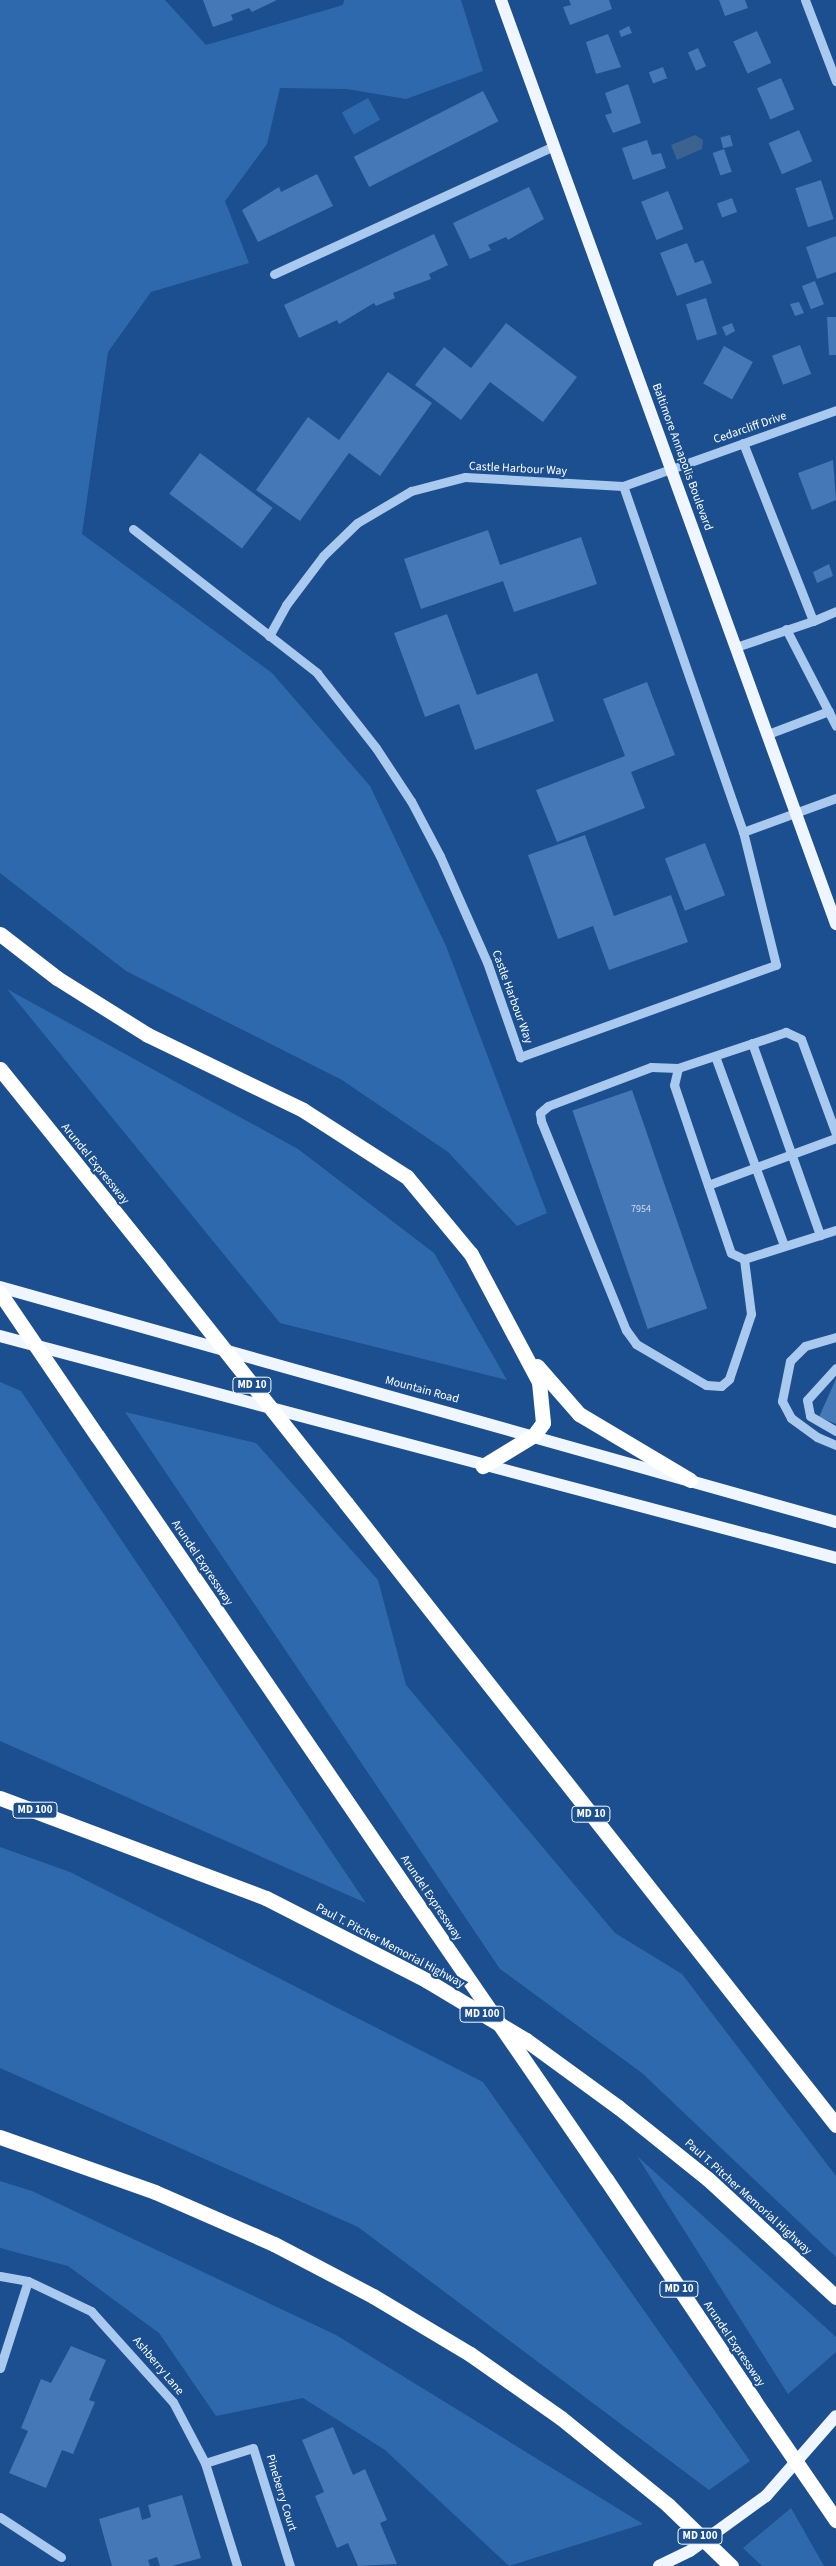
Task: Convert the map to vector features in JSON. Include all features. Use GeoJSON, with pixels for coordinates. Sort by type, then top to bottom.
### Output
{"type":"FeatureCollection","features":[{"type":"Feature","properties":{"kind":"highway"},"geometry":{"type":"LineString","coordinates":[[0,934],[57,978],[148,1036],[303,1110],[407,1177],[471,1254],[530,1358],[579,1414],[690,1480]]}},
{"type":"Feature","properties":{"kind":"highway","name":"Arundel Expressway"},"geometry":{"type":"LineString","coordinates":[[0,1070],[159,1267],[836,2125]]}},
{"type":"Feature","properties":{"kind":"highway","name":"Arundel Expressway"},"geometry":{"type":"LineString","coordinates":[[0,1293],[836,2520]]}},
{"type":"Feature","properties":{"kind":"highway"},"geometry":{"type":"LineString","coordinates":[[483,1466],[534,1435],[543,1423],[544,1406],[530,1358]]}},
{"type":"Feature","properties":{"kind":"highway"},"geometry":{"type":"LineString","coordinates":[[0,1790],[71,1823]]}},
{"type":"Feature","properties":{"kind":"highway","name":"Paul T. Pitcher Memorial Highway"},"geometry":{"type":"LineString","coordinates":[[0,1798],[71,1823],[266,1898],[426,1980],[518,2035],[618,2107],[708,2178],[836,2297]]}},
{"type":"Feature","properties":{"kind":"highway","name":"MD 100"},"geometry":{"type":"LineString","coordinates":[[0,2137],[155,2192],[274,2244],[373,2296],[470,2354],[561,2418],[668,2505],[731,2566]]}},
{"type":"Feature","properties":{"kind":"main road","name":"Baltimore Annapolis Boulevard"},"geometry":{"type":"LineString","coordinates":[[501,0],[836,924]]}},
{"type":"Feature","properties":{"kind":"main road","name":"Mountain Road"},"geometry":{"type":"LineString","coordinates":[[0,1288],[534,1435],[836,1522]]}},
{"type":"Feature","properties":{"kind":"main road"},"geometry":{"type":"LineString","coordinates":[[0,1336],[483,1466],[836,1558]]}},
{"type":"Feature","properties":{"kind":"main road"},"geometry":{"type":"LineString","coordinates":[[659,2566],[690,2551],[766,2496],[836,2416]]}},
{"type":"Feature","properties":{"kind":"street"},"geometry":{"type":"LineString","coordinates":[[805,0],[836,81]]}},
{"type":"Feature","properties":{"kind":"street"},"geometry":{"type":"LineString","coordinates":[[274,274],[554,146]]}},
{"type":"Feature","properties":{"kind":"street","name":"Cedarcliff Drive"},"geometry":{"type":"LineString","coordinates":[[671,468],[836,410]]}},
{"type":"Feature","properties":{"kind":"street"},"geometry":{"type":"LineString","coordinates":[[743,443],[812,621]]}},
{"type":"Feature","properties":{"kind":"street","name":"Castle Harbour Way"},"geometry":{"type":"LineString","coordinates":[[269,636],[286,605],[323,556],[357,523],[412,491],[466,477],[622,486],[671,468]]}},
{"type":"Feature","properties":{"kind":"street","name":"Castle Harbour Way"},"geometry":{"type":"LineString","coordinates":[[133,529],[317,673],[376,748],[411,801],[487,962],[520,1057],[776,964],[743,832],[622,486]]}},
{"type":"Feature","properties":{"kind":"street"},"geometry":{"type":"LineString","coordinates":[[736,647],[836,611]]}},
{"type":"Feature","properties":{"kind":"street"},"geometry":{"type":"LineString","coordinates":[[786,629],[836,726]]}},
{"type":"Feature","properties":{"kind":"street"},"geometry":{"type":"LineString","coordinates":[[768,734],[829,711]]}},
{"type":"Feature","properties":{"kind":"street"},"geometry":{"type":"LineString","coordinates":[[743,832],[836,798]]}},
{"type":"Feature","properties":{"kind":"street"},"geometry":{"type":"LineString","coordinates":[[708,1185],[836,1136],[801,1039],[786,1032],[678,1068],[650,1067],[548,1106],[540,1113],[541,1121],[626,1330],[636,1344],[706,1385],[722,1386],[729,1379],[751,1314],[744,1259]]}},
{"type":"Feature","properties":{"kind":"street"},"geometry":{"type":"LineString","coordinates":[[752,1043],[793,1154],[820,1235]]}},
{"type":"Feature","properties":{"kind":"street"},"geometry":{"type":"LineString","coordinates":[[715,1056],[784,1246]]}},
{"type":"Feature","properties":{"kind":"street"},"geometry":{"type":"LineString","coordinates":[[678,1068],[674,1084],[731,1253],[744,1259],[836,1230]]}},
{"type":"Feature","properties":{"kind":"street"},"geometry":{"type":"LineString","coordinates":[[836,1337],[805,1346],[790,1361],[782,1400],[791,1418],[816,1437],[836,1445]]}},
{"type":"Feature","properties":{"kind":"street"},"geometry":{"type":"LineString","coordinates":[[836,1368],[819,1382],[807,1400],[810,1416],[836,1431]]}},
{"type":"Feature","properties":{"kind":"street","name":"Ashberry Lane"},"geometry":{"type":"LineString","coordinates":[[0,2276],[28,2281],[91,2311],[173,2402],[205,2463],[237,2566]]}},
{"type":"Feature","properties":{"kind":"street"},"geometry":{"type":"LineString","coordinates":[[0,2368],[28,2281]]}},
{"type":"Feature","properties":{"kind":"street","name":"Pineberry Court"},"geometry":{"type":"LineString","coordinates":[[205,2463],[254,2448],[290,2566]]}},
{"type":"Feature","properties":{"kind":"street"},"geometry":{"type":"LineString","coordinates":[[0,2517],[61,2558]]}},
{"type":"Feature","properties":{"kind":"shaded area"},"geometry":{"type":"Polygon","coordinates":[[[0,0],[165,0],[206,45],[343,5],[344,0],[461,0],[483,71],[406,99],[347,89],[280,88],[267,144],[225,201],[249,263],[151,292],[108,352],[82,534],[272,673],[370,786],[446,946],[547,1213],[517,1226],[448,1152],[342,1080],[126,971],[0,873],[0,0]]]}},
{"type":"Feature","properties":{"kind":"shaded area"},"geometry":{"type":"Polygon","coordinates":[[[368,98],[380,120],[354,134],[342,113],[368,98]]]}},
{"type":"Feature","properties":{"kind":"shaded area"},"geometry":{"type":"Polygon","coordinates":[[[695,135],[703,140],[702,149],[677,160],[671,145],[695,135]]]}},
{"type":"Feature","properties":{"kind":"shaded area"},"geometry":{"type":"Polygon","coordinates":[[[7,989],[298,1149],[434,1253],[507,1380],[280,1323],[7,989]]]}},
{"type":"Feature","properties":{"kind":"shaded area"},"geometry":{"type":"Polygon","coordinates":[[[0,1382],[21,1391],[366,1903],[0,1741],[0,1382]]]}},
{"type":"Feature","properties":{"kind":"shaded area"},"geometry":{"type":"Polygon","coordinates":[[[125,1412],[256,1443],[378,1580],[406,1685],[615,1933],[682,1974],[836,2176],[836,2257],[642,2073],[500,1969],[125,1412]]]}},
{"type":"Feature","properties":{"kind":"shaded area"},"geometry":{"type":"Polygon","coordinates":[[[0,1847],[70,1872],[483,2082],[750,2461],[709,2490],[358,2227],[0,2068],[0,1847]]]}},
{"type":"Feature","properties":{"kind":"shaded area"},"geometry":{"type":"Polygon","coordinates":[[[637,2156],[836,2337],[836,2352],[788,2394],[637,2156]]]}},
{"type":"Feature","properties":{"kind":"shaded area"},"geometry":{"type":"Polygon","coordinates":[[[0,2181],[32,2191],[336,2335],[643,2524],[509,2566],[385,2450],[303,2398],[216,2416],[159,2333],[68,2266],[0,2248],[0,2181]]]}},
{"type":"Feature","properties":{"kind":"shaded area"},"geometry":{"type":"Polygon","coordinates":[[[791,2508],[824,2566],[762,2566],[743,2548],[791,2508]]]}},
{"type":"Feature","properties":{"kind":"building"},"geometry":{"type":"Polygon","coordinates":[[[203,0],[277,0],[252,12],[249,8],[231,15],[233,20],[213,27],[203,0]]]}},
{"type":"Feature","properties":{"kind":"building"},"geometry":{"type":"Polygon","coordinates":[[[569,0],[609,0],[612,9],[570,25],[563,7],[571,5],[569,0]]]}},
{"type":"Feature","properties":{"kind":"building"},"geometry":{"type":"Polygon","coordinates":[[[719,0],[745,0],[748,8],[725,16],[719,0]]]}},
{"type":"Feature","properties":{"kind":"building"},"geometry":{"type":"Polygon","coordinates":[[[629,26],[632,33],[621,37],[619,31],[629,26]]]}},
{"type":"Feature","properties":{"kind":"building"},"geometry":{"type":"Polygon","coordinates":[[[757,31],[771,63],[747,74],[733,42],[757,31]]]}},
{"type":"Feature","properties":{"kind":"building"},"geometry":{"type":"Polygon","coordinates":[[[608,34],[621,67],[596,74],[586,42],[608,34]]]}},
{"type":"Feature","properties":{"kind":"building"},"geometry":{"type":"Polygon","coordinates":[[[698,48],[706,66],[696,71],[688,52],[698,48]]]}},
{"type":"Feature","properties":{"kind":"building"},"geometry":{"type":"Polygon","coordinates":[[[663,67],[667,78],[653,83],[649,72],[663,67]]]}},
{"type":"Feature","properties":{"kind":"building"},"geometry":{"type":"Polygon","coordinates":[[[781,78],[794,109],[770,119],[757,88],[781,78]]]}},
{"type":"Feature","properties":{"kind":"building"},"geometry":{"type":"Polygon","coordinates":[[[628,84],[641,123],[613,133],[605,115],[612,113],[605,93],[628,84]]]}},
{"type":"Feature","properties":{"kind":"building"},"geometry":{"type":"Polygon","coordinates":[[[483,91],[498,121],[369,187],[354,157],[483,91]]]}},
{"type":"Feature","properties":{"kind":"building"},"geometry":{"type":"Polygon","coordinates":[[[799,130],[812,161],[782,174],[769,143],[799,130]]]}},
{"type":"Feature","properties":{"kind":"building"},"geometry":{"type":"Polygon","coordinates":[[[730,135],[733,146],[723,148],[720,138],[730,135]]]}},
{"type":"Feature","properties":{"kind":"building"},"geometry":{"type":"Polygon","coordinates":[[[647,140],[652,155],[661,153],[666,168],[633,180],[622,148],[647,140]]]}},
{"type":"Feature","properties":{"kind":"building"},"geometry":{"type":"Polygon","coordinates":[[[724,149],[732,172],[720,176],[713,153],[724,149]]]}},
{"type":"Feature","properties":{"kind":"building"},"geometry":{"type":"Polygon","coordinates":[[[317,174],[333,206],[258,242],[242,210],[279,187],[281,192],[317,174]]]}},
{"type":"Feature","properties":{"kind":"building"},"geometry":{"type":"Polygon","coordinates":[[[821,180],[834,219],[808,227],[795,188],[821,180]]]}},
{"type":"Feature","properties":{"kind":"building"},"geometry":{"type":"Polygon","coordinates":[[[529,187],[544,219],[508,240],[506,237],[488,245],[491,250],[470,259],[453,223],[529,187]]]}},
{"type":"Feature","properties":{"kind":"building"},"geometry":{"type":"Polygon","coordinates":[[[668,191],[683,229],[656,240],[641,202],[668,191]]]}},
{"type":"Feature","properties":{"kind":"building"},"geometry":{"type":"Polygon","coordinates":[[[732,198],[737,212],[722,218],[717,203],[732,198]]]}},
{"type":"Feature","properties":{"kind":"building"},"geometry":{"type":"Polygon","coordinates":[[[434,234],[448,265],[429,274],[431,279],[393,293],[395,298],[376,306],[374,303],[339,324],[337,320],[299,338],[284,305],[434,234]]]}},
{"type":"Feature","properties":{"kind":"building"},"geometry":{"type":"Polygon","coordinates":[[[836,236],[836,272],[817,279],[806,247],[836,236]]]}},
{"type":"Feature","properties":{"kind":"building"},"geometry":{"type":"Polygon","coordinates":[[[687,243],[695,263],[703,260],[712,283],[677,296],[660,253],[687,243]]]}},
{"type":"Feature","properties":{"kind":"building"},"geometry":{"type":"Polygon","coordinates":[[[815,281],[824,304],[811,309],[802,286],[815,281]]]}},
{"type":"Feature","properties":{"kind":"building"},"geometry":{"type":"Polygon","coordinates":[[[706,298],[717,334],[697,340],[686,304],[706,298]]]}},
{"type":"Feature","properties":{"kind":"building"},"geometry":{"type":"Polygon","coordinates":[[[799,302],[804,313],[795,316],[790,304],[799,302]]]}},
{"type":"Feature","properties":{"kind":"building"},"geometry":{"type":"Polygon","coordinates":[[[827,317],[836,317],[836,355],[829,355],[827,317]]]}},
{"type":"Feature","properties":{"kind":"building"},"geometry":{"type":"Polygon","coordinates":[[[506,323],[577,377],[543,422],[490,382],[461,420],[415,385],[444,347],[471,368],[506,323]]]}},
{"type":"Feature","properties":{"kind":"building"},"geometry":{"type":"Polygon","coordinates":[[[732,323],[735,331],[726,336],[722,327],[732,323]]]}},
{"type":"Feature","properties":{"kind":"building"},"geometry":{"type":"Polygon","coordinates":[[[800,345],[811,374],[783,385],[772,356],[800,345]]]}},
{"type":"Feature","properties":{"kind":"building"},"geometry":{"type":"Polygon","coordinates":[[[724,346],[753,362],[732,400],[703,384],[724,346]]]}},
{"type":"Feature","properties":{"kind":"building"},"geometry":{"type":"Polygon","coordinates":[[[388,372],[432,403],[380,476],[349,453],[300,521],[256,490],[308,417],[339,440],[388,372]]]}},
{"type":"Feature","properties":{"kind":"building"},"geometry":{"type":"Polygon","coordinates":[[[200,453],[273,508],[242,548],[169,494],[200,453]]]}},
{"type":"Feature","properties":{"kind":"building"},"geometry":{"type":"Polygon","coordinates":[[[833,460],[836,500],[812,510],[798,473],[833,460]]]}},
{"type":"Feature","properties":{"kind":"building"},"geometry":{"type":"Polygon","coordinates":[[[488,530],[500,565],[581,537],[597,584],[514,612],[503,581],[421,609],[404,559],[488,530]]]}},
{"type":"Feature","properties":{"kind":"building"},"geometry":{"type":"Polygon","coordinates":[[[829,564],[833,576],[817,583],[813,572],[829,564]]]}},
{"type":"Feature","properties":{"kind":"building"},"geometry":{"type":"Polygon","coordinates":[[[447,614],[477,695],[537,673],[554,721],[475,750],[459,704],[425,717],[394,633],[447,614]]]}},
{"type":"Feature","properties":{"kind":"building"},"geometry":{"type":"Polygon","coordinates":[[[647,682],[675,755],[631,772],[645,808],[557,842],[536,790],[625,756],[603,699],[647,682]]]}},
{"type":"Feature","properties":{"kind":"building"},"geometry":{"type":"Polygon","coordinates":[[[585,835],[614,916],[671,895],[688,942],[609,970],[593,926],[558,939],[528,855],[585,835]]]}},
{"type":"Feature","properties":{"kind":"building"},"geometry":{"type":"Polygon","coordinates":[[[705,843],[725,895],[685,911],[665,858],[705,843]]]}},
{"type":"Feature","properties":{"kind":"building"},"geometry":{"type":"Polygon","coordinates":[[[632,1090],[707,1308],[648,1329],[572,1111],[632,1090]]]}},
{"type":"Feature","properties":{"kind":"building"},"geometry":{"type":"Polygon","coordinates":[[[836,1379],[836,1424],[819,1417],[836,1379]]]}},
{"type":"Feature","properties":{"kind":"building"},"geometry":{"type":"Polygon","coordinates":[[[71,2346],[106,2360],[89,2400],[95,2402],[73,2454],[62,2450],[46,2488],[9,2473],[28,2431],[21,2428],[41,2379],[51,2383],[71,2346]]]}},
{"type":"Feature","properties":{"kind":"building"},"geometry":{"type":"Polygon","coordinates":[[[333,2427],[353,2475],[365,2469],[387,2520],[380,2523],[397,2564],[358,2566],[348,2543],[337,2548],[315,2496],[324,2492],[302,2440],[333,2427]]]}},
{"type":"Feature","properties":{"kind":"building"},"geometry":{"type":"Polygon","coordinates":[[[182,2495],[201,2558],[172,2566],[160,2566],[157,2557],[148,2560],[150,2566],[112,2566],[99,2519],[139,2507],[142,2520],[151,2517],[148,2505],[182,2495]]]}}]}
